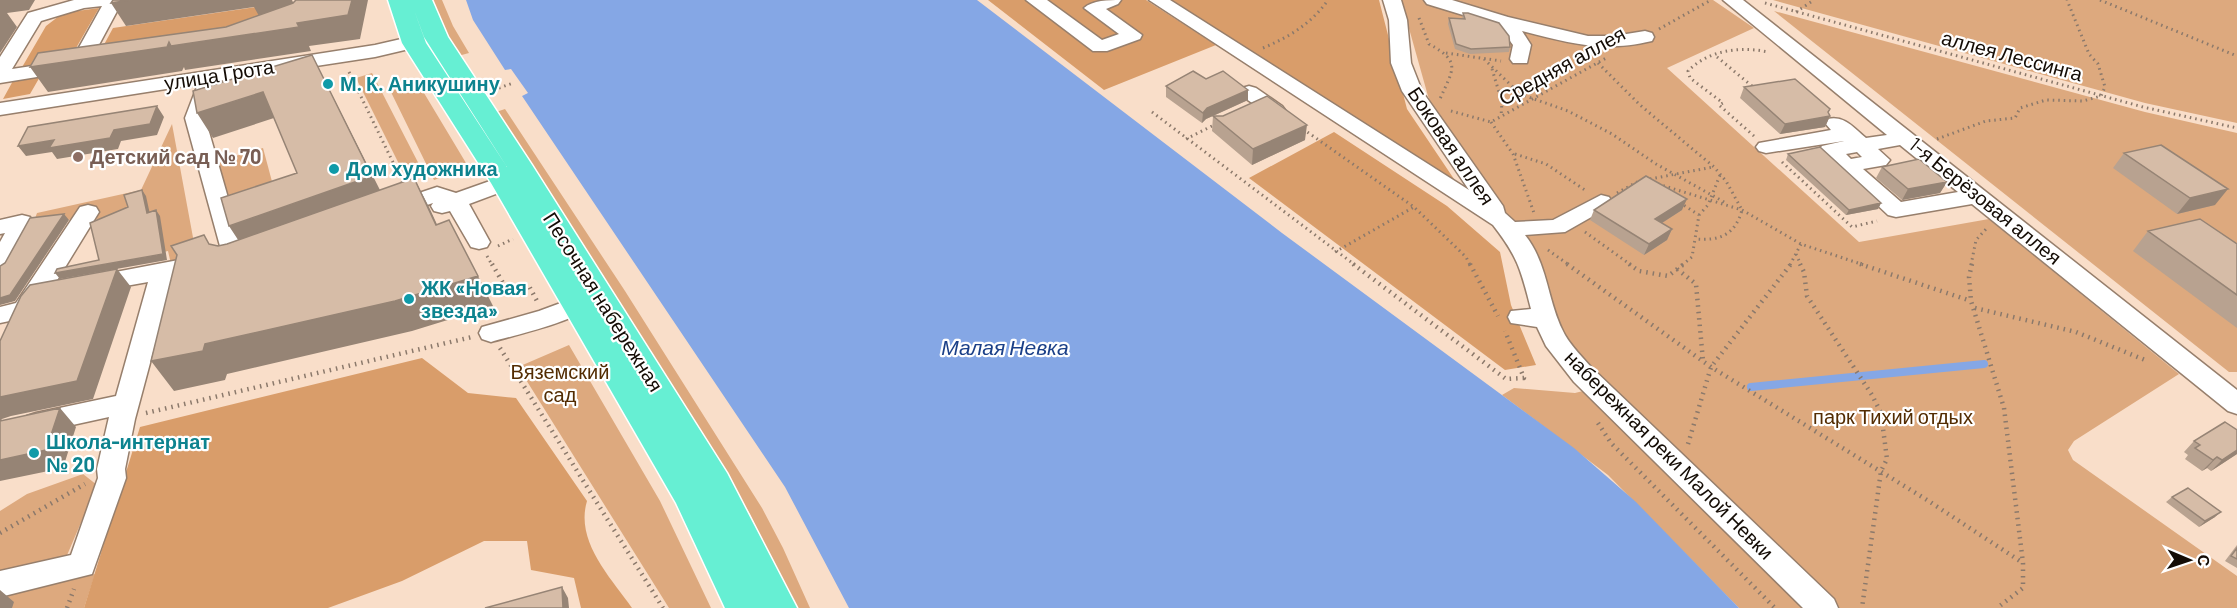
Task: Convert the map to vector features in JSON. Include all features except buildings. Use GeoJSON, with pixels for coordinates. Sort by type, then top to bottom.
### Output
{"type":"FeatureCollection","features":[{"type":"Feature","properties":{"kind":"main road","name":"Песочная набережная"},"geometry":{"type":"LineString","coordinates":[[399,0],[425,40],[519,165],[715,483],[778,608]]}},
{"type":"Feature","properties":{"kind":"main road","name":"Песочная набережная"},"geometry":{"type":"LineString","coordinates":[[421,0],[425,40],[504,183],[690,497],[744,608]]}},
{"type":"Feature","properties":{"kind":"street"},"geometry":{"type":"LineString","coordinates":[[11,20],[34,17],[82,3],[108,0]]}},
{"type":"Feature","properties":{"kind":"street"},"geometry":{"type":"LineString","coordinates":[[79,65],[114,0]]}},
{"type":"Feature","properties":{"kind":"street"},"geometry":{"type":"LineString","coordinates":[[1035,0],[1100,47],[1133,34],[1093,9]]}},
{"type":"Feature","properties":{"kind":"street"},"geometry":{"type":"LineString","coordinates":[[1065,22],[1112,0]]}},
{"type":"Feature","properties":{"kind":"street","name":"набережная реки Малой Невки"},"geometry":{"type":"LineString","coordinates":[[1158,0],[1505,226],[1523,248],[1531,264],[1546,319],[1555,340],[1582,375],[1823,608]]}},
{"type":"Feature","properties":{"kind":"street","name":"Боковая аллея"},"geometry":{"type":"LineString","coordinates":[[1392,0],[1398,20],[1401,63],[1412,91],[1428,106],[1505,226]]}},
{"type":"Feature","properties":{"kind":"street"},"geometry":{"type":"LineString","coordinates":[[1433,0],[1506,22],[1588,42],[1614,42],[1645,37]]}},
{"type":"Feature","properties":{"kind":"street","name":"1-я Берёзовая аллея"},"geometry":{"type":"LineString","coordinates":[[1732,0],[2237,404]]}},
{"type":"Feature","properties":{"kind":"street"},"geometry":{"type":"LineString","coordinates":[[0,75],[34,17]]}},
{"type":"Feature","properties":{"kind":"street"},"geometry":{"type":"LineString","coordinates":[[1506,22],[1522,45],[1520,59]]}},
{"type":"Feature","properties":{"kind":"street","name":"улица Грота"},"geometry":{"type":"LineString","coordinates":[[0,109],[375,51],[425,40]]}},
{"type":"Feature","properties":{"kind":"street"},"geometry":{"type":"LineString","coordinates":[[0,75],[102,62]]}},
{"type":"Feature","properties":{"kind":"street"},"geometry":{"type":"LineString","coordinates":[[0,315],[30,302],[241,256],[195,118],[210,77]]}},
{"type":"Feature","properties":{"kind":"street"},"geometry":{"type":"LineString","coordinates":[[1214,125],[1295,90]]}},
{"type":"Feature","properties":{"kind":"street"},"geometry":{"type":"LineString","coordinates":[[1847,166],[1879,160],[1848,134]]}},
{"type":"Feature","properties":{"kind":"street"},"geometry":{"type":"LineString","coordinates":[[1766,147],[1823,145],[1848,134],[1906,138]]}},
{"type":"Feature","properties":{"kind":"street"},"geometry":{"type":"LineString","coordinates":[[1823,145],[1896,210],[1978,196]]}},
{"type":"Feature","properties":{"kind":"street"},"geometry":{"type":"LineString","coordinates":[[430,210],[504,183]]}},
{"type":"Feature","properties":{"kind":"street"},"geometry":{"type":"LineString","coordinates":[[371,218],[437,194],[456,201],[479,242]]}},
{"type":"Feature","properties":{"kind":"street"},"geometry":{"type":"LineString","coordinates":[[1505,226],[1528,227],[1540,237],[1602,202]]}},
{"type":"Feature","properties":{"kind":"street"},"geometry":{"type":"LineString","coordinates":[[12,338],[30,302],[88,212]]}},
{"type":"Feature","properties":{"kind":"street"},"geometry":{"type":"LineString","coordinates":[[0,227],[22,222],[0,262]]}},
{"type":"Feature","properties":{"kind":"street"},"geometry":{"type":"LineString","coordinates":[[0,584],[82,565],[112,478],[111,469],[124,411],[164,271]]}},
{"type":"Feature","properties":{"kind":"street"},"geometry":{"type":"LineString","coordinates":[[491,333],[547,317],[577,305]]}},
{"type":"Feature","properties":{"kind":"street"},"geometry":{"type":"LineString","coordinates":[[1520,317],[1546,319]]}},
{"type":"Feature","properties":{"kind":"street"},"geometry":{"type":"LineString","coordinates":[[12,428],[124,411]]}},
{"type":"Feature","properties":{"kind":"path"},"geometry":{"type":"LineString","coordinates":[[1242,56],[1291,37],[1310,22],[1328,0]]}},
{"type":"Feature","properties":{"kind":"path","name":"Средняя аллея"},"geometry":{"type":"LineString","coordinates":[[1428,106],[1491,122],[1711,0]]}},
{"type":"Feature","properties":{"kind":"path"},"geometry":{"type":"LineString","coordinates":[[1796,13],[1814,0]]}},
{"type":"Feature","properties":{"kind":"path"},"geometry":{"type":"LineString","coordinates":[[1933,140],[1944,138],[1986,121],[2015,118],[2020,108],[2046,100],[2083,101],[2101,96],[2105,87],[2098,64],[2089,54],[2067,0]]}},
{"type":"Feature","properties":{"kind":"path"},"geometry":{"type":"LineString","coordinates":[[2100,0],[2237,56]]}},
{"type":"Feature","properties":{"kind":"path","name":"аллея Лессинга"},"geometry":{"type":"LineString","coordinates":[[1781,9],[2101,96],[2237,128]]}},
{"type":"Feature","properties":{"kind":"path"},"geometry":{"type":"LineString","coordinates":[[1417,12],[1430,44],[1446,53],[1452,62],[1444,93],[1428,106]]}},
{"type":"Feature","properties":{"kind":"path"},"geometry":{"type":"LineString","coordinates":[[1774,55],[1768,51],[1740,48],[1700,61],[1690,67],[1690,78],[1723,103],[1719,105],[1852,226],[1882,220],[1896,210]]}},
{"type":"Feature","properties":{"kind":"path"},"geometry":{"type":"LineString","coordinates":[[1717,57],[1752,86]]}},
{"type":"Feature","properties":{"kind":"path"},"geometry":{"type":"LineString","coordinates":[[1484,59],[1520,94],[1568,111],[1612,134],[1710,197],[1742,210],[1801,244],[1971,300]]}},
{"type":"Feature","properties":{"kind":"path"},"geometry":{"type":"LineString","coordinates":[[1598,63],[1640,105],[1714,167],[1742,210],[1738,226],[1727,236],[1716,240],[1695,239]]}},
{"type":"Feature","properties":{"kind":"path"},"geometry":{"type":"LineString","coordinates":[[1492,68],[1503,102],[1501,117]]}},
{"type":"Feature","properties":{"kind":"path"},"geometry":{"type":"LineString","coordinates":[[354,71],[347,73],[408,192]]}},
{"type":"Feature","properties":{"kind":"path"},"geometry":{"type":"LineString","coordinates":[[499,88],[513,83]]}},
{"type":"Feature","properties":{"kind":"path"},"geometry":{"type":"LineString","coordinates":[[1152,112],[1506,379],[1524,378],[1502,324],[1466,257],[1414,207],[1263,102]]}},
{"type":"Feature","properties":{"kind":"path"},"geometry":{"type":"LineString","coordinates":[[1491,122],[1505,137],[1515,154],[1540,237],[1711,368],[1881,471],[2023,563]]}},
{"type":"Feature","properties":{"kind":"path"},"geometry":{"type":"LineString","coordinates":[[1186,139],[1214,125]]}},
{"type":"Feature","properties":{"kind":"path"},"geometry":{"type":"LineString","coordinates":[[1515,154],[1546,164],[1602,202],[1644,180],[1714,167]]}},
{"type":"Feature","properties":{"kind":"path"},"geometry":{"type":"LineString","coordinates":[[1569,221],[1639,271],[1668,276],[1692,257],[1699,214],[1708,205],[1720,175]]}},
{"type":"Feature","properties":{"kind":"path"},"geometry":{"type":"LineString","coordinates":[[1644,180],[1661,192]]}},
{"type":"Feature","properties":{"kind":"path"},"geometry":{"type":"LineString","coordinates":[[1644,180],[1710,197]]}},
{"type":"Feature","properties":{"kind":"path"},"geometry":{"type":"LineString","coordinates":[[1680,203],[1699,214]]}},
{"type":"Feature","properties":{"kind":"path"},"geometry":{"type":"LineString","coordinates":[[1335,252],[1414,207]]}},
{"type":"Feature","properties":{"kind":"path"},"geometry":{"type":"LineString","coordinates":[[1997,608],[2023,588],[2023,563],[2004,408],[1971,300],[1969,277],[1976,240],[2001,214]]}},
{"type":"Feature","properties":{"kind":"path"},"geometry":{"type":"LineString","coordinates":[[479,242],[510,295],[529,286],[547,317]]}},
{"type":"Feature","properties":{"kind":"path"},"geometry":{"type":"LineString","coordinates":[[1688,445],[1711,368],[1790,266],[1801,244]]}},
{"type":"Feature","properties":{"kind":"path"},"geometry":{"type":"LineString","coordinates":[[1796,254],[1804,272],[1807,296],[1881,412],[1887,459],[1881,471],[1862,608]]}},
{"type":"Feature","properties":{"kind":"path"},"geometry":{"type":"LineString","coordinates":[[1677,269],[1696,284],[1703,361]]}},
{"type":"Feature","properties":{"kind":"path"},"geometry":{"type":"LineString","coordinates":[[1975,308],[2076,332],[2150,362]]}},
{"type":"Feature","properties":{"kind":"path"},"geometry":{"type":"LineString","coordinates":[[124,411],[491,333],[663,608]]}},
{"type":"Feature","properties":{"kind":"path"},"geometry":{"type":"LineString","coordinates":[[1597,420],[1601,431],[1611,443],[1775,608]]}},
{"type":"Feature","properties":{"kind":"path"},"geometry":{"type":"LineString","coordinates":[[0,533],[111,469]]}},
{"type":"Feature","properties":{"kind":"green space"},"geometry":{"type":"Polygon","coordinates":[[[426,0],[442,0],[453,26],[469,53],[458,56],[426,0]]]}},
{"type":"Feature","properties":{"kind":"green space","name":"парк Тихий отдых"},"geometry":{"type":"Polygon","coordinates":[[[1401,0],[1713,0],[1754,28],[1667,68],[1859,242],[1989,219],[2179,374],[2074,441],[2068,450],[2073,460],[2237,576],[2237,608],[1835,608],[1584,368],[1560,334],[1438,120],[1428,96],[1401,0]]]}},
{"type":"Feature","properties":{"kind":"green space"},"geometry":{"type":"Polygon","coordinates":[[[1773,0],[2237,0],[2237,123],[2145,103],[1773,0]]]}},
{"type":"Feature","properties":{"kind":"green space"},"geometry":{"type":"Polygon","coordinates":[[[1774,11],[2145,112],[2237,133],[2237,372],[2229,372],[1774,11]]]}},
{"type":"Feature","properties":{"kind":"green space"},"geometry":{"type":"Polygon","coordinates":[[[372,73],[424,174],[407,180],[356,78],[372,73]]]}},
{"type":"Feature","properties":{"kind":"green space"},"geometry":{"type":"Polygon","coordinates":[[[415,78],[469,168],[434,180],[388,86],[415,78]]]}},
{"type":"Feature","properties":{"kind":"green space"},"geometry":{"type":"Polygon","coordinates":[[[505,109],[625,291],[762,508],[810,608],[795,608],[750,514],[615,295],[496,112],[505,109]]]}},
{"type":"Feature","properties":{"kind":"green space"},"geometry":{"type":"Polygon","coordinates":[[[172,124],[197,259],[171,264],[168,251],[146,256],[131,210],[96,236],[97,208],[84,209],[76,219],[33,224],[37,213],[141,190],[172,124]]]}},
{"type":"Feature","properties":{"kind":"green space"},"geometry":{"type":"Polygon","coordinates":[[[263,148],[274,189],[228,203],[215,162],[263,148]]]}},
{"type":"Feature","properties":{"kind":"green space","name":"Вяземский сад"},"geometry":{"type":"Polygon","coordinates":[[[569,345],[660,501],[711,608],[669,608],[518,367],[569,345]]]}},
{"type":"Feature","properties":{"kind":"green space"},"geometry":{"type":"Polygon","coordinates":[[[1514,388],[1575,393],[1587,390],[1811,608],[1739,608],[1608,475],[1502,395],[1514,388]]]}},
{"type":"Feature","properties":{"kind":"green space"},"geometry":{"type":"Polygon","coordinates":[[[83,474],[97,485],[65,560],[0,575],[0,511],[27,494],[83,474]]]}},
{"type":"Feature","properties":{"kind":"green space"},"geometry":{"type":"Polygon","coordinates":[[[95,574],[84,608],[0,608],[0,596],[95,574]]]}},
{"type":"Feature","properties":{"kind":"shaded area"},"geometry":{"type":"Polygon","coordinates":[[[988,0],[1146,0],[1216,45],[1104,90],[988,0]]]}},
{"type":"Feature","properties":{"kind":"shaded area"},"geometry":{"type":"Polygon","coordinates":[[[1164,0],[1379,0],[1407,109],[1458,185],[1164,0]]]}},
{"type":"Feature","properties":{"kind":"shaded area"},"geometry":{"type":"Polygon","coordinates":[[[270,5],[266,19],[100,52],[113,28],[270,5]]]}},
{"type":"Feature","properties":{"kind":"shaded area"},"geometry":{"type":"Polygon","coordinates":[[[99,8],[68,62],[21,69],[46,26],[63,13],[99,8]]]}},
{"type":"Feature","properties":{"kind":"shaded area"},"geometry":{"type":"Polygon","coordinates":[[[41,75],[30,94],[3,99],[14,79],[41,75]]]}},
{"type":"Feature","properties":{"kind":"shaded area"},"geometry":{"type":"Polygon","coordinates":[[[1334,132],[1447,206],[1500,252],[1511,305],[1536,365],[1505,370],[1249,178],[1334,132]]]}},
{"type":"Feature","properties":{"kind":"shaded area"},"geometry":{"type":"Polygon","coordinates":[[[422,358],[468,393],[516,398],[587,501],[585,516],[590,544],[605,571],[632,608],[581,608],[574,578],[531,570],[527,541],[484,541],[402,581],[328,608],[84,608],[140,427],[422,358]]]}},
{"type":"Feature","properties":{"kind":"water","name":"Малая Невка"},"geometry":{"type":"Polygon","coordinates":[[[466,0],[977,0],[1282,233],[1574,448],[1636,502],[1739,608],[849,608],[785,487],[522,96],[528,93],[511,69],[505,70],[473,20],[466,0]]]}},
{"type":"Feature","properties":{"kind":"waterway"},"geometry":{"type":"LineString","coordinates":[[1751,387],[1984,364]]}},
{"type":"Feature","properties":{"kind":"place","name":"М. К. Аникушину"},"geometry":{"type":"Point","coordinates":[328,84]}},
{"type":"Feature","properties":{"kind":"place","name":"Детский сад № 70"},"geometry":{"type":"Point","coordinates":[78,157]}},
{"type":"Feature","properties":{"kind":"place","name":"Дом художника"},"geometry":{"type":"Point","coordinates":[334,169]}},
{"type":"Feature","properties":{"kind":"place","name":"ЖК «Новая звезда»"},"geometry":{"type":"Point","coordinates":[409,299]}},
{"type":"Feature","properties":{"kind":"place","name":"Школа-интернат № 20"},"geometry":{"type":"Point","coordinates":[34,453]}}]}
